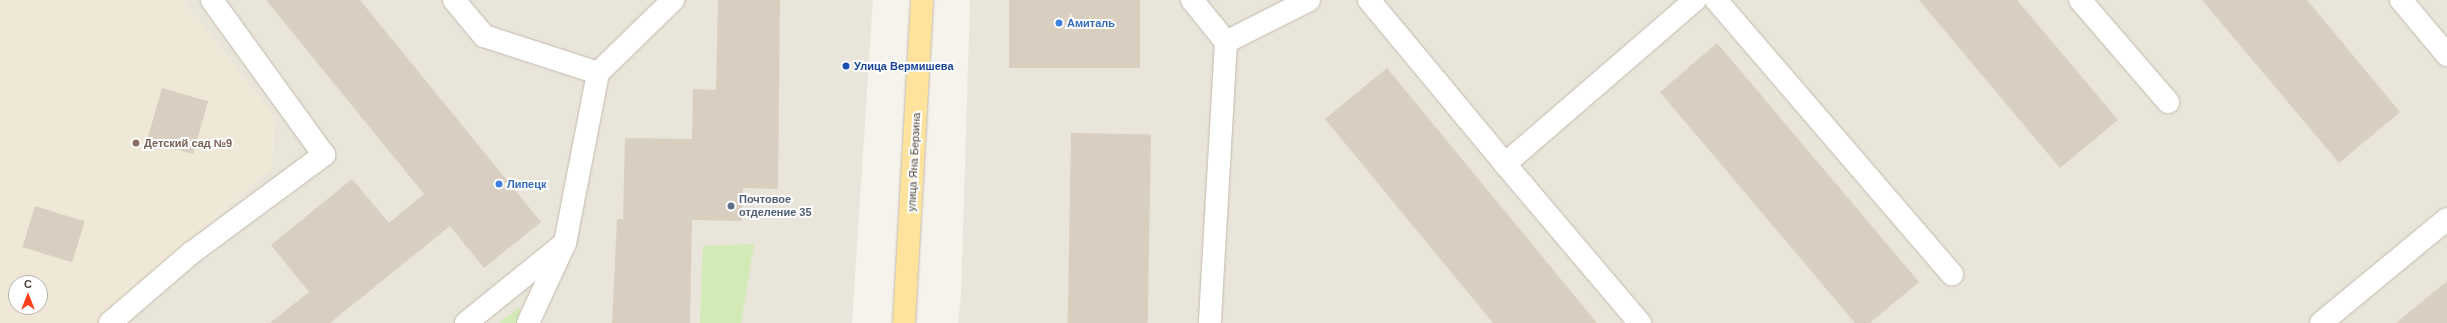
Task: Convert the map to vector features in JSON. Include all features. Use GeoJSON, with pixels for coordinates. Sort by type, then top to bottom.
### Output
{"type":"FeatureCollection","features":[{"type":"Feature","properties":{"kind":"main road","name":"улица Яна Берзина"},"geometry":{"type":"LineString","coordinates":[[904,323],[922,0]]}},
{"type":"Feature","properties":{"kind":"lane"},"geometry":{"type":"LineString","coordinates":[[110,323],[190,254],[324,155],[212,0]]}},
{"type":"Feature","properties":{"kind":"lane"},"geometry":{"type":"LineString","coordinates":[[454,0],[484,36],[598,73]]}},
{"type":"Feature","properties":{"kind":"lane"},"geometry":{"type":"LineString","coordinates":[[528,323],[565,243],[598,73],[673,0]]}},
{"type":"Feature","properties":{"kind":"lane"},"geometry":{"type":"LineString","coordinates":[[1192,0],[1226,42],[1210,323]]}},
{"type":"Feature","properties":{"kind":"lane"},"geometry":{"type":"LineString","coordinates":[[1226,42],[1309,0]]}},
{"type":"Feature","properties":{"kind":"lane"},"geometry":{"type":"LineString","coordinates":[[1369,0],[1504,164],[1640,323]]}},
{"type":"Feature","properties":{"kind":"lane"},"geometry":{"type":"LineString","coordinates":[[1504,164],[1695,0]]}},
{"type":"Feature","properties":{"kind":"lane"},"geometry":{"type":"LineString","coordinates":[[1716,0],[1952,274]]}},
{"type":"Feature","properties":{"kind":"lane"},"geometry":{"type":"LineString","coordinates":[[2080,0],[2168,102]]}},
{"type":"Feature","properties":{"kind":"lane"},"geometry":{"type":"LineString","coordinates":[[2400,0],[2447,55]]}},
{"type":"Feature","properties":{"kind":"lane"},"geometry":{"type":"LineString","coordinates":[[2321,323],[2447,219]]}},
{"type":"Feature","properties":{"kind":"lane"},"geometry":{"type":"LineString","coordinates":[[466,323],[565,243]]}},
{"type":"Feature","properties":{"kind":"shaded area","name":"Детский сад №9"},"geometry":{"type":"Polygon","coordinates":[[[0,0],[182,0],[275,117],[271,169],[97,323],[0,323],[0,0]]]}},
{"type":"Feature","properties":{"kind":"shaded area"},"geometry":{"type":"Polygon","coordinates":[[[182,0],[873,0],[852,323],[97,323],[271,169],[275,117],[182,0]]]}},
{"type":"Feature","properties":{"kind":"shaded area"},"geometry":{"type":"Polygon","coordinates":[[[970,0],[2447,0],[2447,323],[958,323],[961,295],[970,0]]]}},
{"type":"Feature","properties":{"kind":"green space"},"geometry":{"type":"Polygon","coordinates":[[[754,244],[741,323],[700,323],[703,246],[754,244]]]}},
{"type":"Feature","properties":{"kind":"green space"},"geometry":{"type":"Polygon","coordinates":[[[520,307],[517,323],[499,323],[520,307]]]}},
{"type":"Feature","properties":{"kind":"building"},"geometry":{"type":"Polygon","coordinates":[[[266,0],[360,0],[541,222],[484,268],[450,226],[330,323],[270,323],[309,292],[271,245],[352,179],[389,223],[424,194],[266,0]]]}},
{"type":"Feature","properties":{"kind":"building"},"geometry":{"type":"Polygon","coordinates":[[[718,0],[780,0],[778,189],[743,188],[742,221],[692,220],[690,323],[612,323],[617,219],[623,219],[625,138],[692,139],[693,89],[716,90],[718,0]]]}},
{"type":"Feature","properties":{"kind":"building"},"geometry":{"type":"Polygon","coordinates":[[[1009,0],[1140,0],[1140,68],[1009,68],[1009,0]]]}},
{"type":"Feature","properties":{"kind":"building"},"geometry":{"type":"Polygon","coordinates":[[[1919,0],[2017,0],[2118,120],[2060,168],[1919,0]]]}},
{"type":"Feature","properties":{"kind":"building"},"geometry":{"type":"Polygon","coordinates":[[[2202,0],[2307,0],[2400,112],[2339,163],[2202,0]]]}},
{"type":"Feature","properties":{"kind":"building"},"geometry":{"type":"Polygon","coordinates":[[[1717,43],[1919,282],[1870,323],[1855,323],[1660,92],[1717,43]]]}},
{"type":"Feature","properties":{"kind":"building"},"geometry":{"type":"Polygon","coordinates":[[[1387,68],[1597,323],[1493,323],[1325,119],[1387,68]]]}},
{"type":"Feature","properties":{"kind":"building"},"geometry":{"type":"Polygon","coordinates":[[[162,88],[208,101],[193,154],[147,141],[162,88]]]}},
{"type":"Feature","properties":{"kind":"building"},"geometry":{"type":"Polygon","coordinates":[[[1071,133],[1151,134],[1148,323],[1068,323],[1071,133]]]}},
{"type":"Feature","properties":{"kind":"building"},"geometry":{"type":"Polygon","coordinates":[[[35,206],[85,221],[72,262],[22,247],[35,206]]]}},
{"type":"Feature","properties":{"kind":"building"},"geometry":{"type":"Polygon","coordinates":[[[2447,281],[2447,323],[2396,323],[2447,281]]]}},
{"type":"Feature","properties":{"kind":"place","name":"Амиталь"},"geometry":{"type":"Point","coordinates":[1059,23]}},
{"type":"Feature","properties":{"kind":"place","name":"Улица Вермишева"},"geometry":{"type":"Point","coordinates":[846,66]}},
{"type":"Feature","properties":{"kind":"place","name":"Детский сад №9"},"geometry":{"type":"Point","coordinates":[136,143]}},
{"type":"Feature","properties":{"kind":"place","name":"Липецк"},"geometry":{"type":"Point","coordinates":[499,184]}},
{"type":"Feature","properties":{"kind":"place","name":"Почтовое отделение 35"},"geometry":{"type":"Point","coordinates":[731,206]}}]}
